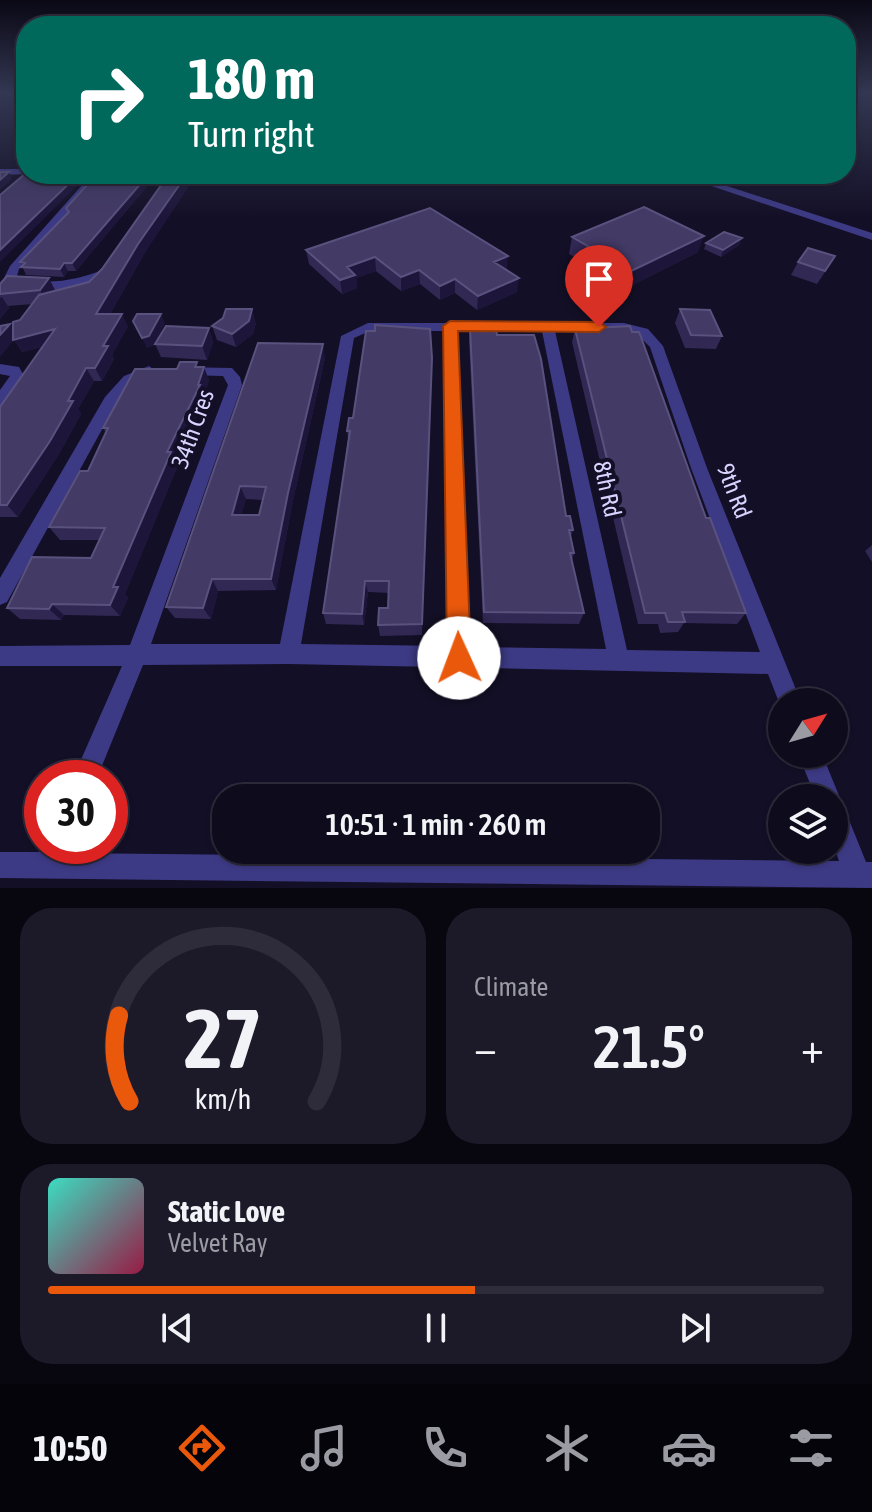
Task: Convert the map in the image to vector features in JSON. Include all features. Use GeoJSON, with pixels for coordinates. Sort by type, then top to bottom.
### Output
{"type":"FeatureCollection","features":[{"type":"Feature","properties":{"kind":"street"},"geometry":{"type":"LineString","coordinates":[[88,184],[14,268],[10,278],[20,284],[84,284],[101,277],[114,260]]}},
{"type":"Feature","properties":{"kind":"street"},"geometry":{"type":"LineString","coordinates":[[711,184],[872,237]]}},
{"type":"Feature","properties":{"kind":"street"},"geometry":{"type":"LineString","coordinates":[[450,326],[459,658]]}},
{"type":"Feature","properties":{"kind":"street"},"geometry":{"type":"LineString","coordinates":[[289,654],[348,336],[368,327],[548,327]]}},
{"type":"Feature","properties":{"kind":"street","name":"9th Rd"},"geometry":{"type":"LineString","coordinates":[[548,327],[624,327],[649,336],[656,346],[785,688]]}},
{"type":"Feature","properties":{"kind":"street","name":"8th Rd"},"geometry":{"type":"LineString","coordinates":[[548,327],[619,661]]}},
{"type":"Feature","properties":{"kind":"street"},"geometry":{"type":"LineString","coordinates":[[0,369],[14,370],[17,376],[0,401]]}},
{"type":"Feature","properties":{"kind":"street","name":"34th Cres"},"geometry":{"type":"LineString","coordinates":[[0,596],[119,388],[129,379],[154,370],[227,371],[235,385],[136,657]]}},
{"type":"Feature","properties":{"kind":"street"},"geometry":{"type":"LineString","coordinates":[[0,656],[289,654],[775,663]]}},
{"type":"Feature","properties":{"kind":"street"},"geometry":{"type":"LineString","coordinates":[[93,760],[136,657]]}},
{"type":"Feature","properties":{"kind":"street"},"geometry":{"type":"LineString","coordinates":[[128,858],[713,881],[865,875],[848,842]]}},
{"type":"Feature","properties":{"kind":"street"},"geometry":{"type":"LineString","coordinates":[[0,865],[24,860]]}},
{"type":"Feature","properties":{"kind":"building"},"geometry":{"type":"Polygon","coordinates":[[[16,181],[16,184],[69,184],[0,250],[0,195],[16,181]]]}},
{"type":"Feature","properties":{"kind":"building"},"geometry":{"type":"Polygon","coordinates":[[[88,184],[140,184],[72,263],[64,263],[60,269],[21,267],[25,263],[20,262],[69,212],[66,208],[88,184]]]}},
{"type":"Feature","properties":{"kind":"building"},"geometry":{"type":"Polygon","coordinates":[[[162,184],[180,184],[138,244],[96,314],[122,314],[103,346],[108,346],[95,368],[86,368],[68,401],[73,401],[50,441],[7,505],[0,505],[0,407],[55,329],[13,340],[13,322],[20,320],[39,295],[89,282],[102,269],[162,184]]]}},
{"type":"Feature","properties":{"kind":"building"},"geometry":{"type":"Polygon","coordinates":[[[644,207],[704,236],[631,271],[572,237],[644,207]]]}},
{"type":"Feature","properties":{"kind":"building"},"geometry":{"type":"Polygon","coordinates":[[[430,208],[508,256],[494,262],[519,278],[478,296],[455,279],[440,286],[419,270],[401,277],[375,257],[347,267],[355,275],[340,280],[306,250],[430,208]]]}},
{"type":"Feature","properties":{"kind":"building"},"geometry":{"type":"Polygon","coordinates":[[[724,232],[742,238],[723,250],[706,243],[724,232]]]}},
{"type":"Feature","properties":{"kind":"building"},"geometry":{"type":"Polygon","coordinates":[[[808,248],[835,256],[825,271],[798,262],[808,248]]]}},
{"type":"Feature","properties":{"kind":"building"},"geometry":{"type":"Polygon","coordinates":[[[7,276],[49,278],[40,290],[0,294],[0,284],[7,276]]]}},
{"type":"Feature","properties":{"kind":"building"},"geometry":{"type":"Polygon","coordinates":[[[226,309],[252,309],[249,321],[232,334],[212,326],[223,318],[226,309]]]}},
{"type":"Feature","properties":{"kind":"building"},"geometry":{"type":"Polygon","coordinates":[[[680,309],[710,310],[722,336],[691,335],[680,309]]]}},
{"type":"Feature","properties":{"kind":"building"},"geometry":{"type":"Polygon","coordinates":[[[137,314],[161,314],[149,336],[142,338],[133,321],[137,314]]]}},
{"type":"Feature","properties":{"kind":"building"},"geometry":{"type":"Polygon","coordinates":[[[10,324],[0,335],[0,326],[10,324]]]}},
{"type":"Feature","properties":{"kind":"building"},"geometry":{"type":"Polygon","coordinates":[[[375,325],[430,329],[432,358],[422,624],[378,625],[379,608],[388,608],[389,581],[365,581],[362,614],[323,613],[350,431],[347,431],[349,418],[353,418],[366,331],[375,331],[375,325]]]}},
{"type":"Feature","properties":{"kind":"building"},"geometry":{"type":"Polygon","coordinates":[[[166,326],[209,328],[202,346],[155,344],[166,326]]]}},
{"type":"Feature","properties":{"kind":"building"},"geometry":{"type":"Polygon","coordinates":[[[630,326],[632,332],[639,332],[706,518],[710,518],[746,613],[682,612],[685,622],[668,622],[665,613],[645,613],[575,329],[630,326]]]}},
{"type":"Feature","properties":{"kind":"building"},"geometry":{"type":"Polygon","coordinates":[[[470,328],[496,328],[497,335],[534,335],[541,359],[566,516],[570,516],[573,530],[569,530],[574,553],[570,553],[584,613],[484,612],[470,328]]]}},
{"type":"Feature","properties":{"kind":"building"},"geometry":{"type":"Polygon","coordinates":[[[258,343],[323,344],[271,579],[212,579],[203,608],[166,607],[258,343]],[[240,486],[232,515],[259,515],[266,487],[240,486]]]}},
{"type":"Feature","properties":{"kind":"building"},"geometry":{"type":"Polygon","coordinates":[[[180,362],[197,362],[195,367],[204,367],[200,385],[167,452],[171,452],[113,587],[118,587],[110,605],[52,604],[49,609],[7,608],[32,557],[91,558],[105,528],[49,527],[80,471],[88,471],[108,428],[103,428],[135,369],[177,369],[180,362]]]}},
{"type":"Feature","properties":{"kind":"route"},"geometry":{"type":"LineString","coordinates":[[459,658],[450,326],[599,327]]}}]}
